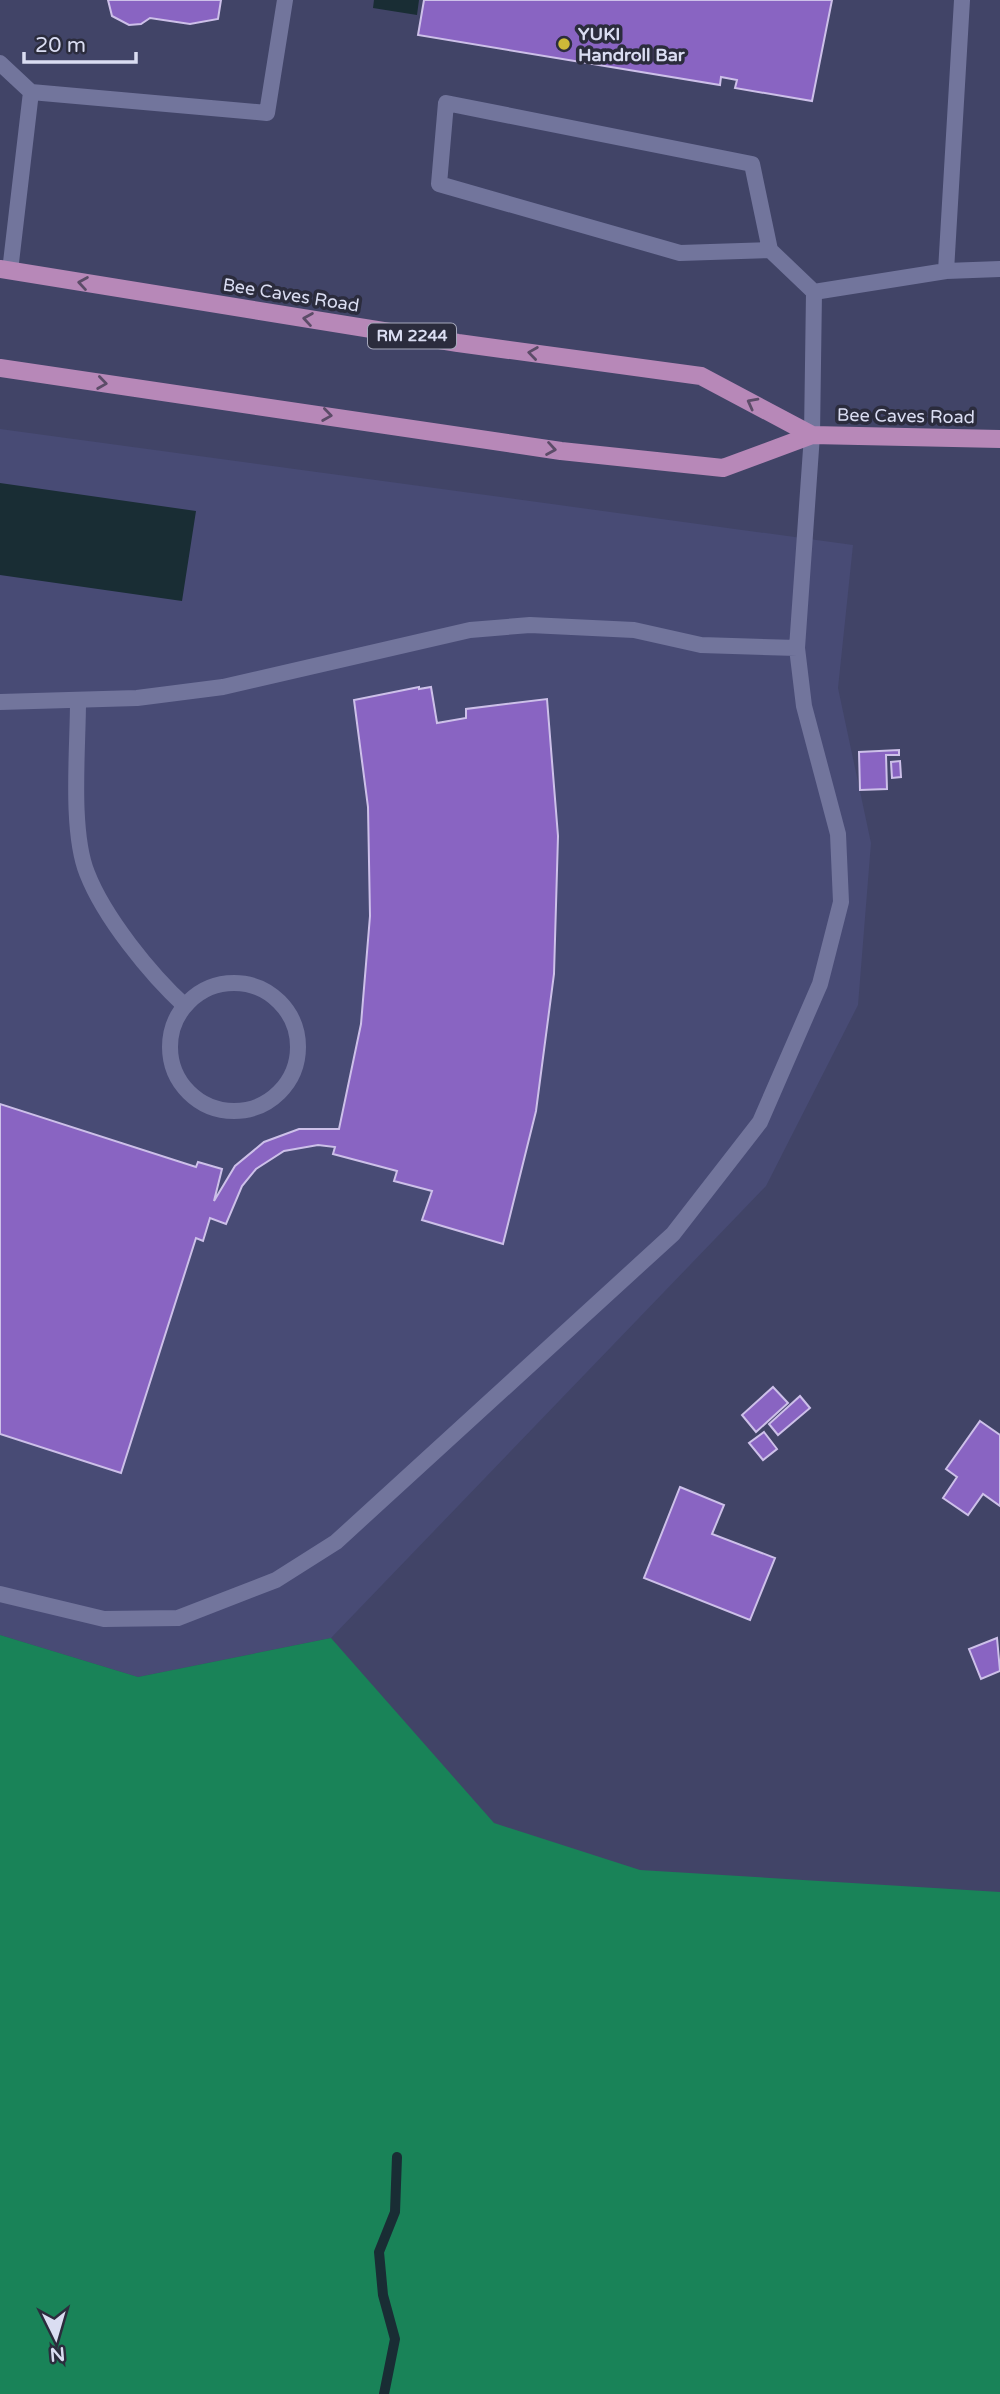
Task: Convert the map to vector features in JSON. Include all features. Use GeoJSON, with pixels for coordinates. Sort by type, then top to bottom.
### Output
{"type":"FeatureCollection","features":[{"type":"Feature","properties":{"kind":"main road","name":"Bee Caves Road"},"geometry":{"type":"LineString","coordinates":[[5,270],[458,343],[701,376],[812,435]]}},
{"type":"Feature","properties":{"kind":"main road","name":"Bee Caves Road"},"geometry":{"type":"LineString","coordinates":[[0,366],[34,374],[561,451],[723,468],[812,435],[1000,439]]}},
{"type":"Feature","properties":{"kind":"lane"},"geometry":{"type":"LineString","coordinates":[[0,63],[31,92],[267,113],[285,0]]}},
{"type":"Feature","properties":{"kind":"lane"},"geometry":{"type":"LineString","coordinates":[[946,271],[962,0]]}},
{"type":"Feature","properties":{"kind":"lane"},"geometry":{"type":"LineString","coordinates":[[5,270],[31,92]]}},
{"type":"Feature","properties":{"kind":"lane"},"geometry":{"type":"LineString","coordinates":[[0,1594],[104,1619],[178,1618],[276,1580],[337,1542],[673,1234],[760,1122],[820,984],[841,902],[838,834],[804,706],[797,648],[812,435],[814,292],[770,250],[752,164],[446,103],[439,184],[680,253],[770,250]]}},
{"type":"Feature","properties":{"kind":"lane"},"geometry":{"type":"LineString","coordinates":[[814,292],[946,271],[1000,269]]}},
{"type":"Feature","properties":{"kind":"lane"},"geometry":{"type":"LineString","coordinates":[[0,702],[78,702],[223,687],[470,630],[530,625],[634,630],[701,645],[797,648]]}},
{"type":"Feature","properties":{"kind":"lane"},"geometry":{"type":"LineString","coordinates":[[78,702],[78,804],[86,872],[100,899],[153,977],[185,1006]]}},
{"type":"Feature","properties":{"kind":"lane"},"geometry":{"type":"LineString","coordinates":[[228,983],[253,985],[275,997],[292,1017],[299,1041],[296,1066],[284,1088],[264,1104],[240,1111],[215,1109],[193,1097],[177,1077],[170,1053],[173,1028],[185,1006],[204,990],[228,983]]}},
{"type":"Feature","properties":{"kind":"shaded area"},"geometry":{"type":"Polygon","coordinates":[[[374,0],[419,0],[417,15],[373,8],[374,0]]]}},
{"type":"Feature","properties":{"kind":"shaded area"},"geometry":{"type":"Polygon","coordinates":[[[0,429],[853,545],[838,688],[871,843],[858,1005],[766,1186],[331,1638],[138,1677],[0,1635],[0,429]]]}},
{"type":"Feature","properties":{"kind":"shaded area"},"geometry":{"type":"Polygon","coordinates":[[[0,483],[196,511],[182,601],[0,575],[0,483]]]}},
{"type":"Feature","properties":{"kind":"green space"},"geometry":{"type":"Polygon","coordinates":[[[0,1635],[138,1677],[331,1638],[494,1823],[640,1870],[1000,1892],[1000,2394],[0,2394],[0,1635]]]}},
{"type":"Feature","properties":{"kind":"building"},"geometry":{"type":"Polygon","coordinates":[[[108,0],[221,0],[218,19],[190,24],[150,18],[141,24],[129,25],[112,16],[108,0]]]}},
{"type":"Feature","properties":{"kind":"building"},"geometry":{"type":"Polygon","coordinates":[[[424,0],[832,0],[812,101],[735,88],[737,80],[721,77],[720,85],[418,35],[424,0]]]}},
{"type":"Feature","properties":{"kind":"building"},"geometry":{"type":"Polygon","coordinates":[[[431,687],[437,723],[466,718],[466,709],[547,699],[558,836],[554,974],[536,1111],[503,1244],[422,1220],[432,1191],[394,1181],[397,1171],[333,1154],[335,1147],[318,1145],[284,1151],[256,1169],[242,1186],[226,1224],[210,1218],[203,1241],[196,1238],[121,1473],[0,1434],[0,1104],[196,1167],[198,1162],[222,1169],[214,1201],[235,1166],[264,1142],[299,1129],[339,1129],[361,1024],[370,916],[368,807],[354,700],[431,687]]]}},
{"type":"Feature","properties":{"kind":"building"},"geometry":{"type":"Polygon","coordinates":[[[899,750],[899,755],[886,755],[887,789],[860,790],[859,752],[899,750]]]}},
{"type":"Feature","properties":{"kind":"building"},"geometry":{"type":"Polygon","coordinates":[[[900,761],[901,777],[892,778],[891,762],[900,761]]]}},
{"type":"Feature","properties":{"kind":"building"},"geometry":{"type":"Polygon","coordinates":[[[773,1387],[788,1403],[756,1432],[742,1415],[773,1387]]]}},
{"type":"Feature","properties":{"kind":"building"},"geometry":{"type":"Polygon","coordinates":[[[800,1396],[810,1408],[778,1435],[769,1424],[800,1396]]]}},
{"type":"Feature","properties":{"kind":"building"},"geometry":{"type":"Polygon","coordinates":[[[980,1421],[1000,1435],[1000,1506],[983,1494],[968,1515],[943,1498],[957,1477],[946,1469],[980,1421]]]}},
{"type":"Feature","properties":{"kind":"building"},"geometry":{"type":"Polygon","coordinates":[[[764,1432],[777,1449],[763,1460],[749,1443],[764,1432]]]}},
{"type":"Feature","properties":{"kind":"building"},"geometry":{"type":"Polygon","coordinates":[[[680,1487],[724,1505],[712,1534],[775,1558],[750,1620],[644,1578],[680,1487]]]}},
{"type":"Feature","properties":{"kind":"building"},"geometry":{"type":"Polygon","coordinates":[[[997,1638],[1000,1671],[981,1679],[969,1649],[997,1638]]]}},
{"type":"Feature","properties":{"kind":"waterway"},"geometry":{"type":"LineString","coordinates":[[384,2394],[395,2339],[383,2295],[379,2252],[395,2212],[397,2157]]}},
{"type":"Feature","properties":{"kind":"place","name":"YUKI Handroll Bar"},"geometry":{"type":"Point","coordinates":[564,44]}}]}
